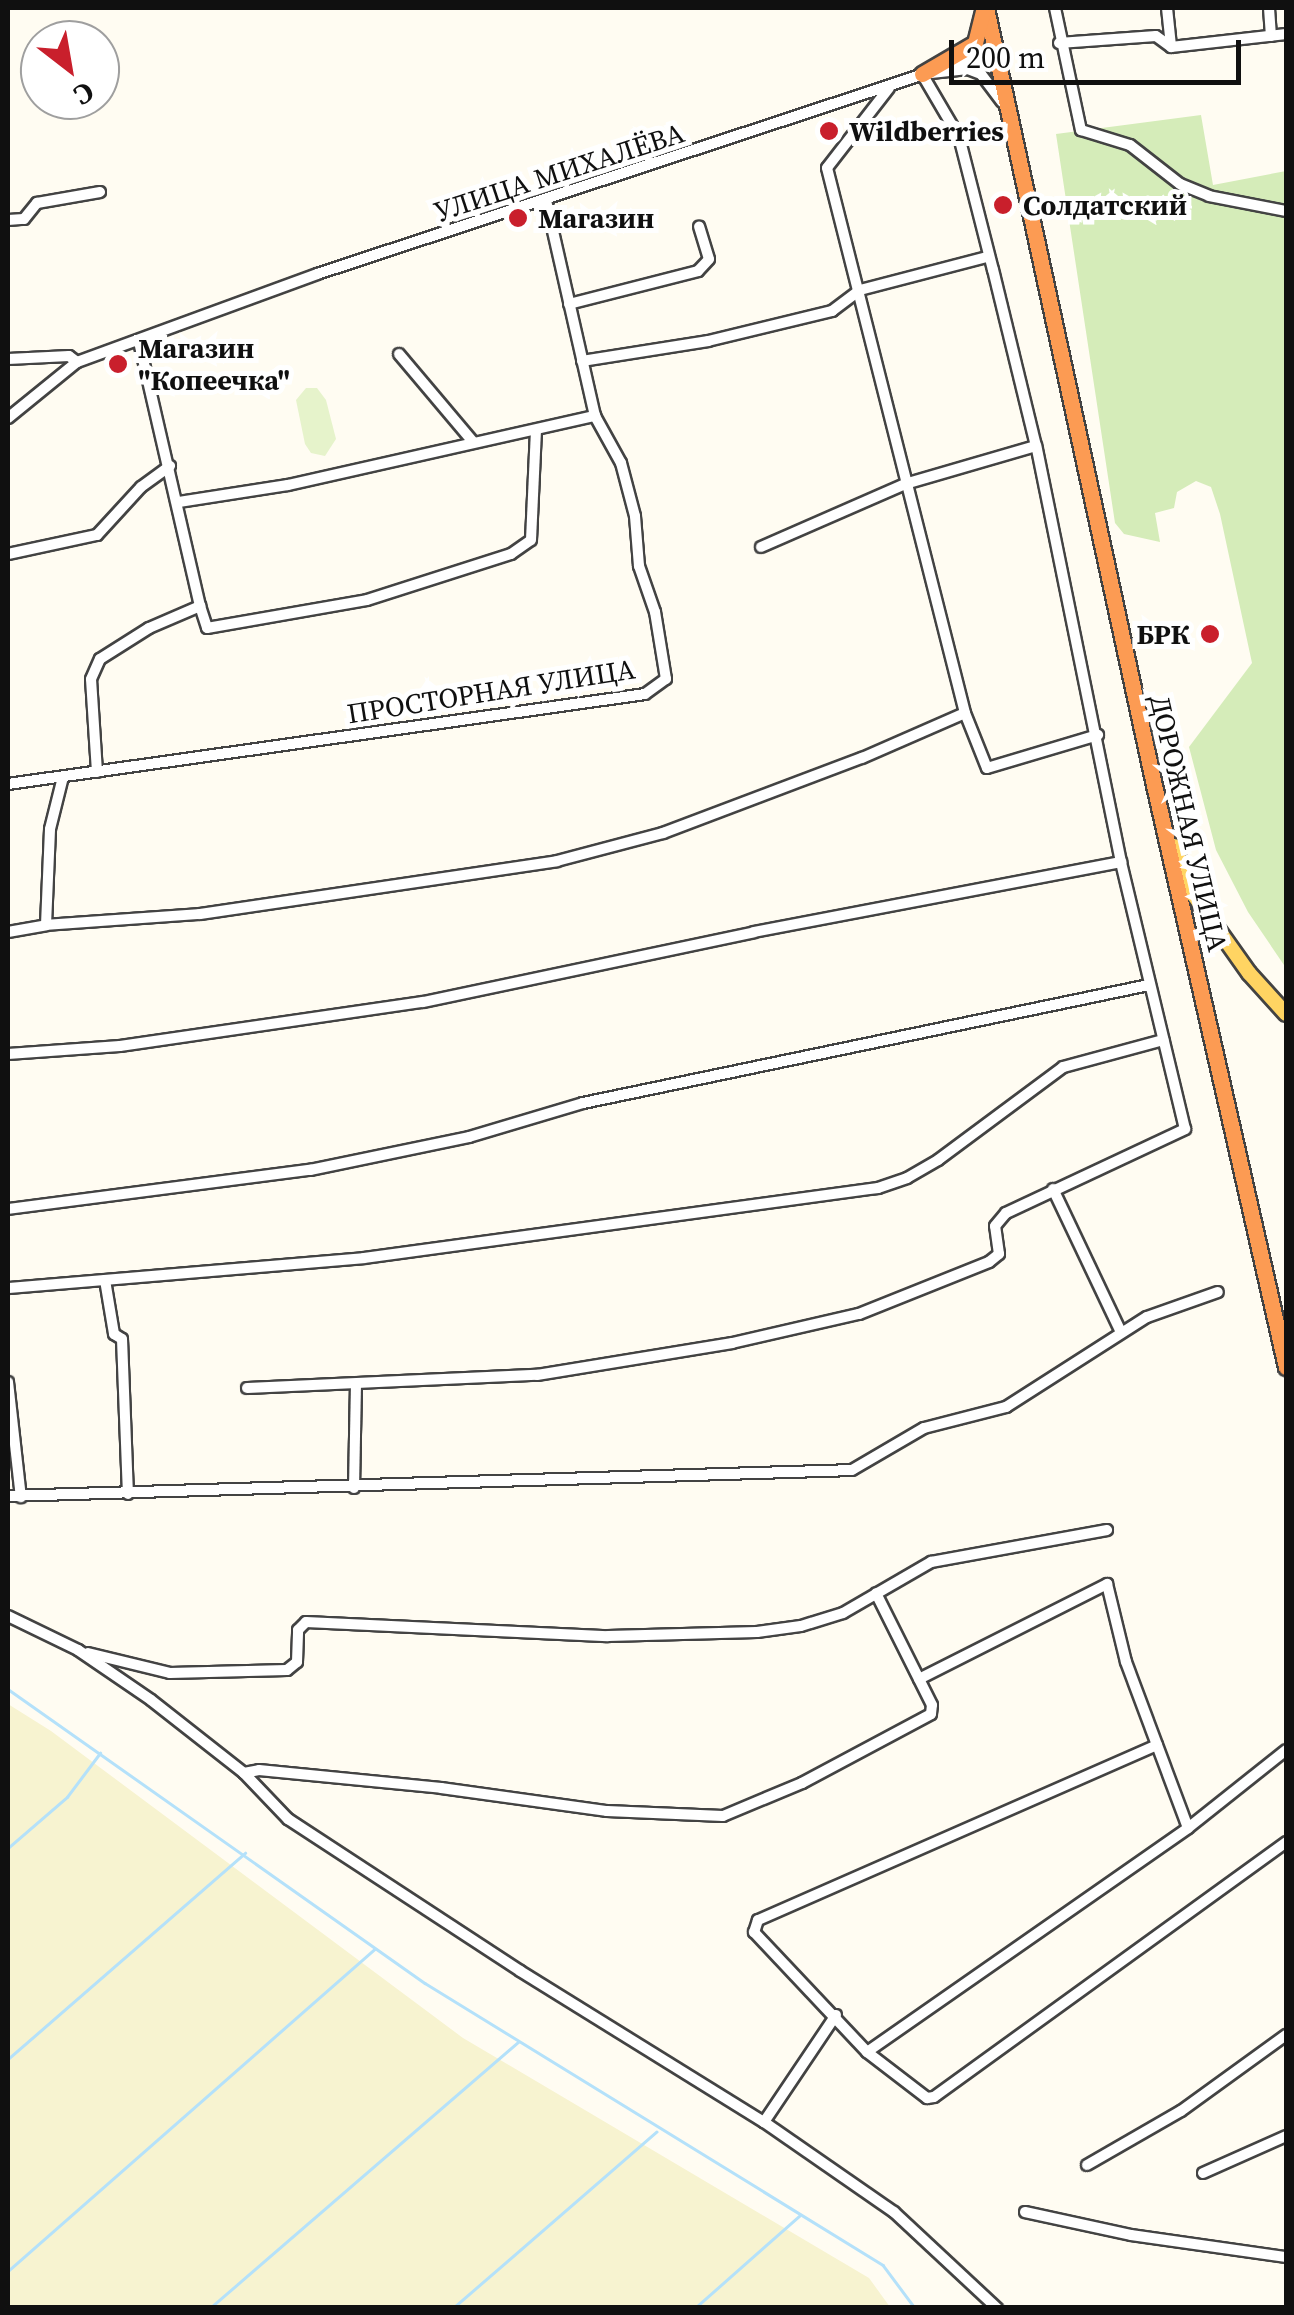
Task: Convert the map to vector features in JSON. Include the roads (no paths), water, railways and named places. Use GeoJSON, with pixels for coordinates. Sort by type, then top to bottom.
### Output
{"type":"FeatureCollection","features":[{"type":"Feature","properties":{"kind":"highway","name":"ДОРОЖНАЯ УЛИЦА"},"geometry":{"type":"LineString","coordinates":[[985,8],[1154,785],[1286,1362]]}},
{"type":"Feature","properties":{"kind":"highway"},"geometry":{"type":"LineString","coordinates":[[922,74],[965,53],[975,43],[985,8]]}},
{"type":"Feature","properties":{"kind":"main road"},"geometry":{"type":"LineString","coordinates":[[1154,785],[1194,894],[1249,972],[1286,1014]]}},
{"type":"Feature","properties":{"kind":"street"},"geometry":{"type":"LineString","coordinates":[[1054,8],[1081,130],[1130,145],[1180,184],[1209,196],[1286,210]]}},
{"type":"Feature","properties":{"kind":"street"},"geometry":{"type":"LineString","coordinates":[[1167,8],[1171,47]]}},
{"type":"Feature","properties":{"kind":"street"},"geometry":{"type":"LineString","coordinates":[[1269,8],[1271,36]]}},
{"type":"Feature","properties":{"kind":"street"},"geometry":{"type":"LineString","coordinates":[[1060,43],[1156,36],[1171,47],[1286,34]]}},
{"type":"Feature","properties":{"kind":"street","name":"УЛИЦА МИХАЛЁВА"},"geometry":{"type":"LineString","coordinates":[[78,362],[316,274],[994,52]]}},
{"type":"Feature","properties":{"kind":"street"},"geometry":{"type":"LineString","coordinates":[[247,1388],[538,1375],[732,1344],[859,1314],[989,1262],[999,1254],[995,1226],[999,1219],[1053,1189],[1185,1129],[1121,862],[1036,446],[959,137],[922,74],[953,69],[980,74],[1007,110]]}},
{"type":"Feature","properties":{"kind":"street"},"geometry":{"type":"LineString","coordinates":[[889,87],[827,168],[964,713],[987,768],[1098,735]]}},
{"type":"Feature","properties":{"kind":"street"},"geometry":{"type":"LineString","coordinates":[[8,220],[24,219],[37,203],[100,192]]}},
{"type":"Feature","properties":{"kind":"street","name":"ПРОСТОРНАЯ УЛИЦА"},"geometry":{"type":"LineString","coordinates":[[8,784],[645,694],[666,679],[655,612],[639,566],[635,516],[621,463],[594,416],[546,200]]}},
{"type":"Feature","properties":{"kind":"street"},"geometry":{"type":"LineString","coordinates":[[569,304],[698,270],[709,259],[699,227]]}},
{"type":"Feature","properties":{"kind":"street"},"geometry":{"type":"LineString","coordinates":[[582,361],[708,341],[832,311],[860,290],[987,257]]}},
{"type":"Feature","properties":{"kind":"street"},"geometry":{"type":"LineString","coordinates":[[140,342],[207,628],[367,600],[512,554],[531,540],[531,467],[536,431]]}},
{"type":"Feature","properties":{"kind":"street"},"geometry":{"type":"LineString","coordinates":[[400,354],[473,442]]}},
{"type":"Feature","properties":{"kind":"street"},"geometry":{"type":"LineString","coordinates":[[8,418],[78,362],[69,356],[9,356]]}},
{"type":"Feature","properties":{"kind":"street"},"geometry":{"type":"LineString","coordinates":[[179,502],[288,485],[594,416]]}},
{"type":"Feature","properties":{"kind":"street"},"geometry":{"type":"LineString","coordinates":[[761,548],[906,484],[1036,446]]}},
{"type":"Feature","properties":{"kind":"street"},"geometry":{"type":"LineString","coordinates":[[8,554],[97,536],[141,487],[170,466]]}},
{"type":"Feature","properties":{"kind":"street"},"geometry":{"type":"LineString","coordinates":[[97,772],[91,679],[100,660],[149,628],[200,606]]}},
{"type":"Feature","properties":{"kind":"street"},"geometry":{"type":"LineString","coordinates":[[8,932],[46,924],[200,914],[556,860],[664,833],[862,758],[964,713]]}},
{"type":"Feature","properties":{"kind":"street"},"geometry":{"type":"LineString","coordinates":[[46,924],[50,830],[63,777]]}},
{"type":"Feature","properties":{"kind":"street"},"geometry":{"type":"LineString","coordinates":[[8,1054],[120,1046],[423,1002],[754,932],[1121,862]]}},
{"type":"Feature","properties":{"kind":"street"},"geometry":{"type":"LineString","coordinates":[[8,1209],[310,1170],[469,1138],[583,1104],[1149,985]]}},
{"type":"Feature","properties":{"kind":"street"},"geometry":{"type":"LineString","coordinates":[[8,1288],[364,1258],[878,1188],[907,1178],[938,1160],[1063,1067],[1163,1040]]}},
{"type":"Feature","properties":{"kind":"street"},"geometry":{"type":"LineString","coordinates":[[1053,1189],[1121,1332]]}},
{"type":"Feature","properties":{"kind":"street"},"geometry":{"type":"LineString","coordinates":[[105,1280],[114,1334],[122,1339],[128,1494]]}},
{"type":"Feature","properties":{"kind":"street"},"geometry":{"type":"LineString","coordinates":[[8,1496],[852,1470],[924,1428],[1006,1407],[1147,1317],[1218,1292]]}},
{"type":"Feature","properties":{"kind":"street"},"geometry":{"type":"LineString","coordinates":[[8,1382],[21,1497]]}},
{"type":"Feature","properties":{"kind":"street"},"geometry":{"type":"LineString","coordinates":[[354,1488],[356,1386]]}},
{"type":"Feature","properties":{"kind":"street"},"geometry":{"type":"LineString","coordinates":[[78,1650],[170,1674],[286,1670],[296,1662],[298,1630],[306,1622],[608,1636],[757,1632],[801,1626],[844,1613],[931,1562],[1107,1530]]}},
{"type":"Feature","properties":{"kind":"street"},"geometry":{"type":"LineString","coordinates":[[919,1679],[1107,1584],[1126,1662],[1188,1828]]}},
{"type":"Feature","properties":{"kind":"street"},"geometry":{"type":"LineString","coordinates":[[244,1773],[259,1770],[423,1786],[607,1811],[723,1816],[786,1791],[931,1714],[932,1705],[876,1593]]}},
{"type":"Feature","properties":{"kind":"street"},"geometry":{"type":"LineString","coordinates":[[8,1616],[78,1650],[244,1773],[288,1819],[520,1971],[764,2122],[894,2212],[997,2308]]}},
{"type":"Feature","properties":{"kind":"street"},"geometry":{"type":"LineString","coordinates":[[1157,1745],[758,1920],[754,1932],[867,2052],[926,2098],[934,2097],[1286,1842]]}},
{"type":"Feature","properties":{"kind":"street"},"geometry":{"type":"LineString","coordinates":[[867,2052],[1188,1828],[1286,1750]]}},
{"type":"Feature","properties":{"kind":"street"},"geometry":{"type":"LineString","coordinates":[[764,2122],[836,2016]]}},
{"type":"Feature","properties":{"kind":"street"},"geometry":{"type":"LineString","coordinates":[[1087,2166],[1180,2111],[1286,2035]]}},
{"type":"Feature","properties":{"kind":"street"},"geometry":{"type":"LineString","coordinates":[[1202,2173],[1286,2136]]}},
{"type":"Feature","properties":{"kind":"street"},"geometry":{"type":"LineString","coordinates":[[1025,2212],[1131,2235],[1286,2257]]}},
{"type":"Feature","properties":{"kind":"waterway"},"geometry":{"type":"LineString","coordinates":[[8,1689],[425,1983],[883,2265],[915,2308]]}},
{"type":"Feature","properties":{"kind":"waterway"},"geometry":{"type":"LineString","coordinates":[[8,1848],[67,1797],[100,1753]]}},
{"type":"Feature","properties":{"kind":"waterway"},"geometry":{"type":"LineString","coordinates":[[8,2059],[245,1853]]}},
{"type":"Feature","properties":{"kind":"waterway"},"geometry":{"type":"LineString","coordinates":[[8,2271],[375,1949]]}},
{"type":"Feature","properties":{"kind":"waterway"},"geometry":{"type":"LineString","coordinates":[[210,2308],[518,2042]]}},
{"type":"Feature","properties":{"kind":"waterway"},"geometry":{"type":"LineString","coordinates":[[453,2308],[656,2132]]}},
{"type":"Feature","properties":{"kind":"waterway"},"geometry":{"type":"LineString","coordinates":[[695,2308],[799,2216]]}},
{"type":"Feature","properties":{"kind":"place","name":"Wildberries"},"geometry":{"type":"Point","coordinates":[829,131]}},
{"type":"Feature","properties":{"kind":"place","name":"Солдатский"},"geometry":{"type":"Point","coordinates":[1003,205]}},
{"type":"Feature","properties":{"kind":"place","name":"Магазин"},"geometry":{"type":"Point","coordinates":[518,218]}},
{"type":"Feature","properties":{"kind":"place","name":"Магазин \"Копеечка\""},"geometry":{"type":"Point","coordinates":[118,364]}},
{"type":"Feature","properties":{"kind":"place","name":"БРК"},"geometry":{"type":"Point","coordinates":[1210,634]}}]}
